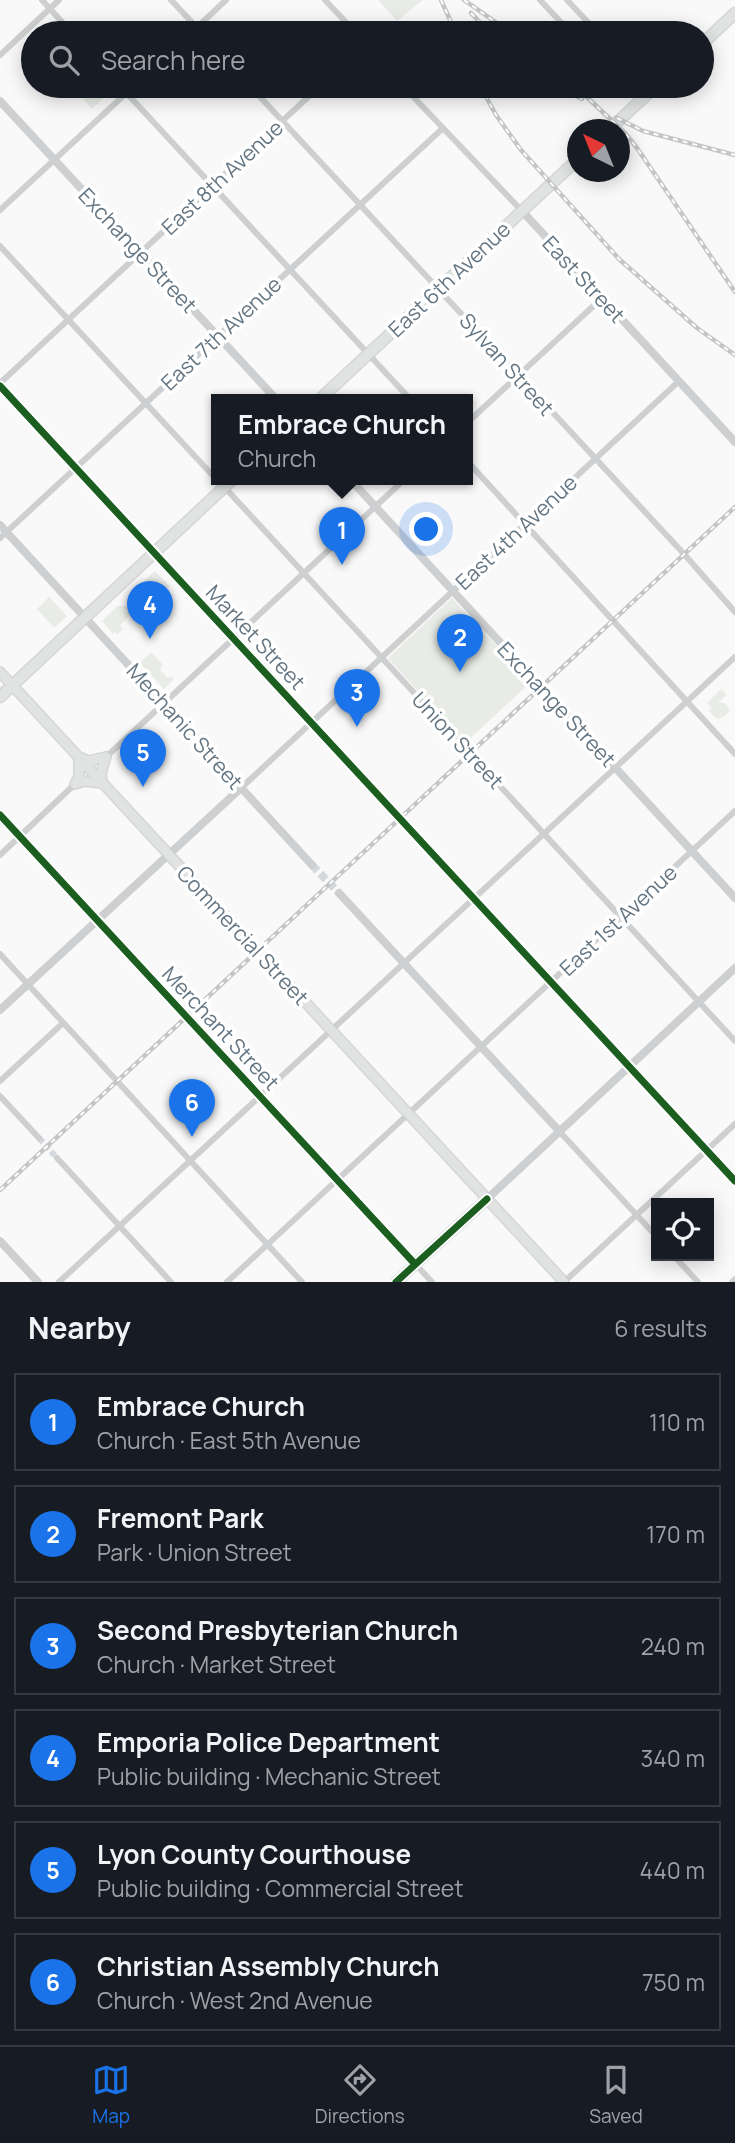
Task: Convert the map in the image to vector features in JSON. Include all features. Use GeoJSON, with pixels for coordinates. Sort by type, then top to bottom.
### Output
{"type":"FeatureCollection","features":[{"type":"Feature","properties":{"kind":"main road"},"geometry":{"type":"LineString","coordinates":[[714,33],[735,13]]}},
{"type":"Feature","properties":{"kind":"main road"},"geometry":{"type":"LineString","coordinates":[[620,119],[640,98]]}},
{"type":"Feature","properties":{"kind":"main road","name":"East 6th Avenue"},"geometry":{"type":"LineString","coordinates":[[325,394],[567,169]]}},
{"type":"Feature","properties":{"kind":"main road"},"geometry":{"type":"LineString","coordinates":[[0,696],[227,485]]}},
{"type":"Feature","properties":{"kind":"main road","name":"Commercial Street"},"geometry":{"type":"LineString","coordinates":[[0,671],[564,1282]]}},
{"type":"Feature","properties":{"kind":"main road"},"geometry":{"type":"LineString","coordinates":[[79,757],[88,761],[106,757],[101,774],[102,783],[83,781],[75,784],[79,776],[79,757]]}},
{"type":"Feature","properties":{"kind":"main road"},"geometry":{"type":"LineString","coordinates":[[396,1282],[487,1199]]}},
{"type":"Feature","properties":{"kind":"street"},"geometry":{"type":"LineString","coordinates":[[41,0],[61,21]]}},
{"type":"Feature","properties":{"kind":"street"},"geometry":{"type":"LineString","coordinates":[[37,21],[59,0]]}},
{"type":"Feature","properties":{"kind":"street"},"geometry":{"type":"LineString","coordinates":[[171,0],[188,21]]}},
{"type":"Feature","properties":{"kind":"street"},"geometry":{"type":"LineString","coordinates":[[206,21],[226,0]]}},
{"type":"Feature","properties":{"kind":"street"},"geometry":{"type":"LineString","coordinates":[[325,0],[345,21]]}},
{"type":"Feature","properties":{"kind":"street"},"geometry":{"type":"LineString","coordinates":[[540,0],[559,21]]}},
{"type":"Feature","properties":{"kind":"street"},"geometry":{"type":"LineString","coordinates":[[567,0],[586,21]]}},
{"type":"Feature","properties":{"kind":"street"},"geometry":{"type":"LineString","coordinates":[[0,55],[21,36]]}},
{"type":"Feature","properties":{"kind":"street"},"geometry":{"type":"LineString","coordinates":[[0,210],[122,98]]}},
{"type":"Feature","properties":{"kind":"street"},"geometry":{"type":"LineString","coordinates":[[132,98],[405,394]]}},
{"type":"Feature","properties":{"kind":"street","name":"Sylvan Street"},"geometry":{"type":"LineString","coordinates":[[261,98],[735,612]]}},
{"type":"Feature","properties":{"kind":"street","name":"East 8th Avenue"},"geometry":{"type":"LineString","coordinates":[[0,385],[307,98]]}},
{"type":"Feature","properties":{"kind":"street","name":"East Street"},"geometry":{"type":"LineString","coordinates":[[414,98],[735,442]]}},
{"type":"Feature","properties":{"kind":"street","name":"Exchange Street"},"geometry":{"type":"LineString","coordinates":[[0,101],[271,394]]}},
{"type":"Feature","properties":{"kind":"street","name":"East 7th Avenue"},"geometry":{"type":"LineString","coordinates":[[2,532],[76,468],[442,128]]}},
{"type":"Feature","properties":{"kind":"street","name":"Union Street"},"geometry":{"type":"LineString","coordinates":[[0,246],[211,474]]}},
{"type":"Feature","properties":{"kind":"street"},"geometry":{"type":"LineString","coordinates":[[473,417],[602,298]]}},
{"type":"Feature","properties":{"kind":"street","name":"East 4th Avenue"},"geometry":{"type":"LineString","coordinates":[[0,1010],[678,382]]}},
{"type":"Feature","properties":{"kind":"street","name":"Market Street"},"geometry":{"type":"LineString","coordinates":[[0,385],[735,1181]]}},
{"type":"Feature","properties":{"kind":"street"},"geometry":{"type":"LineString","coordinates":[[473,467],[735,754]]}},
{"type":"Feature","properties":{"kind":"street","name":"Union Street"},"geometry":{"type":"LineString","coordinates":[[221,485],[735,1041]]}},
{"type":"Feature","properties":{"kind":"street","name":"Exchange Street"},"geometry":{"type":"LineString","coordinates":[[355,485],[735,898]]}},
{"type":"Feature","properties":{"kind":"street"},"geometry":{"type":"LineString","coordinates":[[106,757],[399,485]]}},
{"type":"Feature","properties":{"kind":"street","name":"Mechanic Street"},"geometry":{"type":"LineString","coordinates":[[2,532],[85,617],[312,865]]}},
{"type":"Feature","properties":{"kind":"street"},"geometry":{"type":"LineString","coordinates":[[59,1282],[735,657]]}},
{"type":"Feature","properties":{"kind":"street"},"geometry":{"type":"LineString","coordinates":[[0,855],[75,784]]}},
{"type":"Feature","properties":{"kind":"street","name":"East 1st Avenue"},"geometry":{"type":"LineString","coordinates":[[227,1282],[735,811]]}},
{"type":"Feature","properties":{"kind":"street","name":"Merchant Street"},"geometry":{"type":"LineString","coordinates":[[0,815],[432,1282]]}},
{"type":"Feature","properties":{"kind":"street"},"geometry":{"type":"LineString","coordinates":[[339,893],[651,1230]]}},
{"type":"Feature","properties":{"kind":"street"},"geometry":{"type":"LineString","coordinates":[[0,954],[302,1282]]}},
{"type":"Feature","properties":{"kind":"street"},"geometry":{"type":"LineString","coordinates":[[487,1199],[735,968]]}},
{"type":"Feature","properties":{"kind":"street"},"geometry":{"type":"LineString","coordinates":[[0,1081],[63,1023]]}},
{"type":"Feature","properties":{"kind":"street"},"geometry":{"type":"LineString","coordinates":[[0,1096],[39,1138]]}},
{"type":"Feature","properties":{"kind":"street"},"geometry":{"type":"LineString","coordinates":[[564,1282],[735,1124]]}},
{"type":"Feature","properties":{"kind":"street"},"geometry":{"type":"LineString","coordinates":[[57,1158],[171,1282]]}},
{"type":"Feature","properties":{"kind":"street"},"geometry":{"type":"LineString","coordinates":[[0,1241],[38,1282]]}},
{"type":"Feature","properties":{"kind":"street"},"geometry":{"type":"LineString","coordinates":[[679,1261],[698,1282]]}},
{"type":"Feature","properties":{"kind":"shaded area"},"geometry":{"type":"Polygon","coordinates":[[[378,0],[423,0],[397,21],[378,0]]]}},
{"type":"Feature","properties":{"kind":"shaded area"},"geometry":{"type":"Polygon","coordinates":[[[83,98],[104,98],[92,109],[83,98]]]}},
{"type":"Feature","properties":{"kind":"shaded area"},"geometry":{"type":"Polygon","coordinates":[[[155,571],[170,586],[162,592],[158,588],[148,598],[149,603],[141,595],[142,583],[155,571]]]}},
{"type":"Feature","properties":{"kind":"shaded area"},"geometry":{"type":"Polygon","coordinates":[[[49,597],[67,616],[54,628],[37,609],[49,597]]]}},
{"type":"Feature","properties":{"kind":"shaded area"},"geometry":{"type":"Polygon","coordinates":[[[452,598],[531,682],[465,743],[388,658],[452,598]]]}},
{"type":"Feature","properties":{"kind":"shaded area"},"geometry":{"type":"Polygon","coordinates":[[[117,606],[127,606],[133,612],[120,625],[123,629],[113,634],[102,621],[117,606]]]}},
{"type":"Feature","properties":{"kind":"shaded area"},"geometry":{"type":"Polygon","coordinates":[[[151,652],[163,665],[160,670],[168,678],[171,676],[174,679],[164,689],[140,663],[151,652]]]}},
{"type":"Feature","properties":{"kind":"shaded area"},"geometry":{"type":"Polygon","coordinates":[[[721,689],[727,695],[719,702],[726,704],[730,710],[717,719],[709,711],[712,708],[707,703],[721,689]]]}},
{"type":"Feature","properties":{"kind":"tunnel"},"geometry":{"type":"LineString","coordinates":[[312,865],[339,893]]}},
{"type":"Feature","properties":{"kind":"tunnel"},"geometry":{"type":"LineString","coordinates":[[39,1138],[57,1158]]}},
{"type":"Feature","properties":{"kind":"railway"},"geometry":{"type":"LineString","coordinates":[[441,0],[451,21]]}},
{"type":"Feature","properties":{"kind":"railway"},"geometry":{"type":"LineString","coordinates":[[464,0],[494,21]]}},
{"type":"Feature","properties":{"kind":"railway"},"geometry":{"type":"LineString","coordinates":[[471,13],[479,21]]}},
{"type":"Feature","properties":{"kind":"railway"},"geometry":{"type":"LineString","coordinates":[[487,98],[521,150],[619,259],[697,328],[735,355]]}},
{"type":"Feature","properties":{"kind":"railway"},"geometry":{"type":"LineString","coordinates":[[588,98],[637,148],[735,292]]}},
{"type":"Feature","properties":{"kind":"railway"},"geometry":{"type":"LineString","coordinates":[[617,118],[643,131],[735,155]]}},
{"type":"Feature","properties":{"kind":"railway"},"geometry":{"type":"LineString","coordinates":[[0,1190],[735,507]]}},
{"type":"Feature","properties":{"kind":"cycle path"},"geometry":{"type":"LineString","coordinates":[[0,386],[735,1181]]}},
{"type":"Feature","properties":{"kind":"cycle path"},"geometry":{"type":"LineString","coordinates":[[0,815],[415,1264]]}},
{"type":"Feature","properties":{"kind":"cycle path"},"geometry":{"type":"LineString","coordinates":[[396,1282],[487,1199]]}},
{"type":"Feature","properties":{"kind":"place","name":"Embrace Church"},"geometry":{"type":"Point","coordinates":[342,565]}},
{"type":"Feature","properties":{"kind":"place","name":"Emporia Police Department"},"geometry":{"type":"Point","coordinates":[150,639]}},
{"type":"Feature","properties":{"kind":"place","name":"Fremont Park"},"geometry":{"type":"Point","coordinates":[460,672]}},
{"type":"Feature","properties":{"kind":"place","name":"Second Presbyterian Church"},"geometry":{"type":"Point","coordinates":[357,727]}},
{"type":"Feature","properties":{"kind":"place","name":"Lyon County Courthouse"},"geometry":{"type":"Point","coordinates":[143,787]}},
{"type":"Feature","properties":{"kind":"place","name":"Christian Assembly Church"},"geometry":{"type":"Point","coordinates":[192,1137]}}]}
